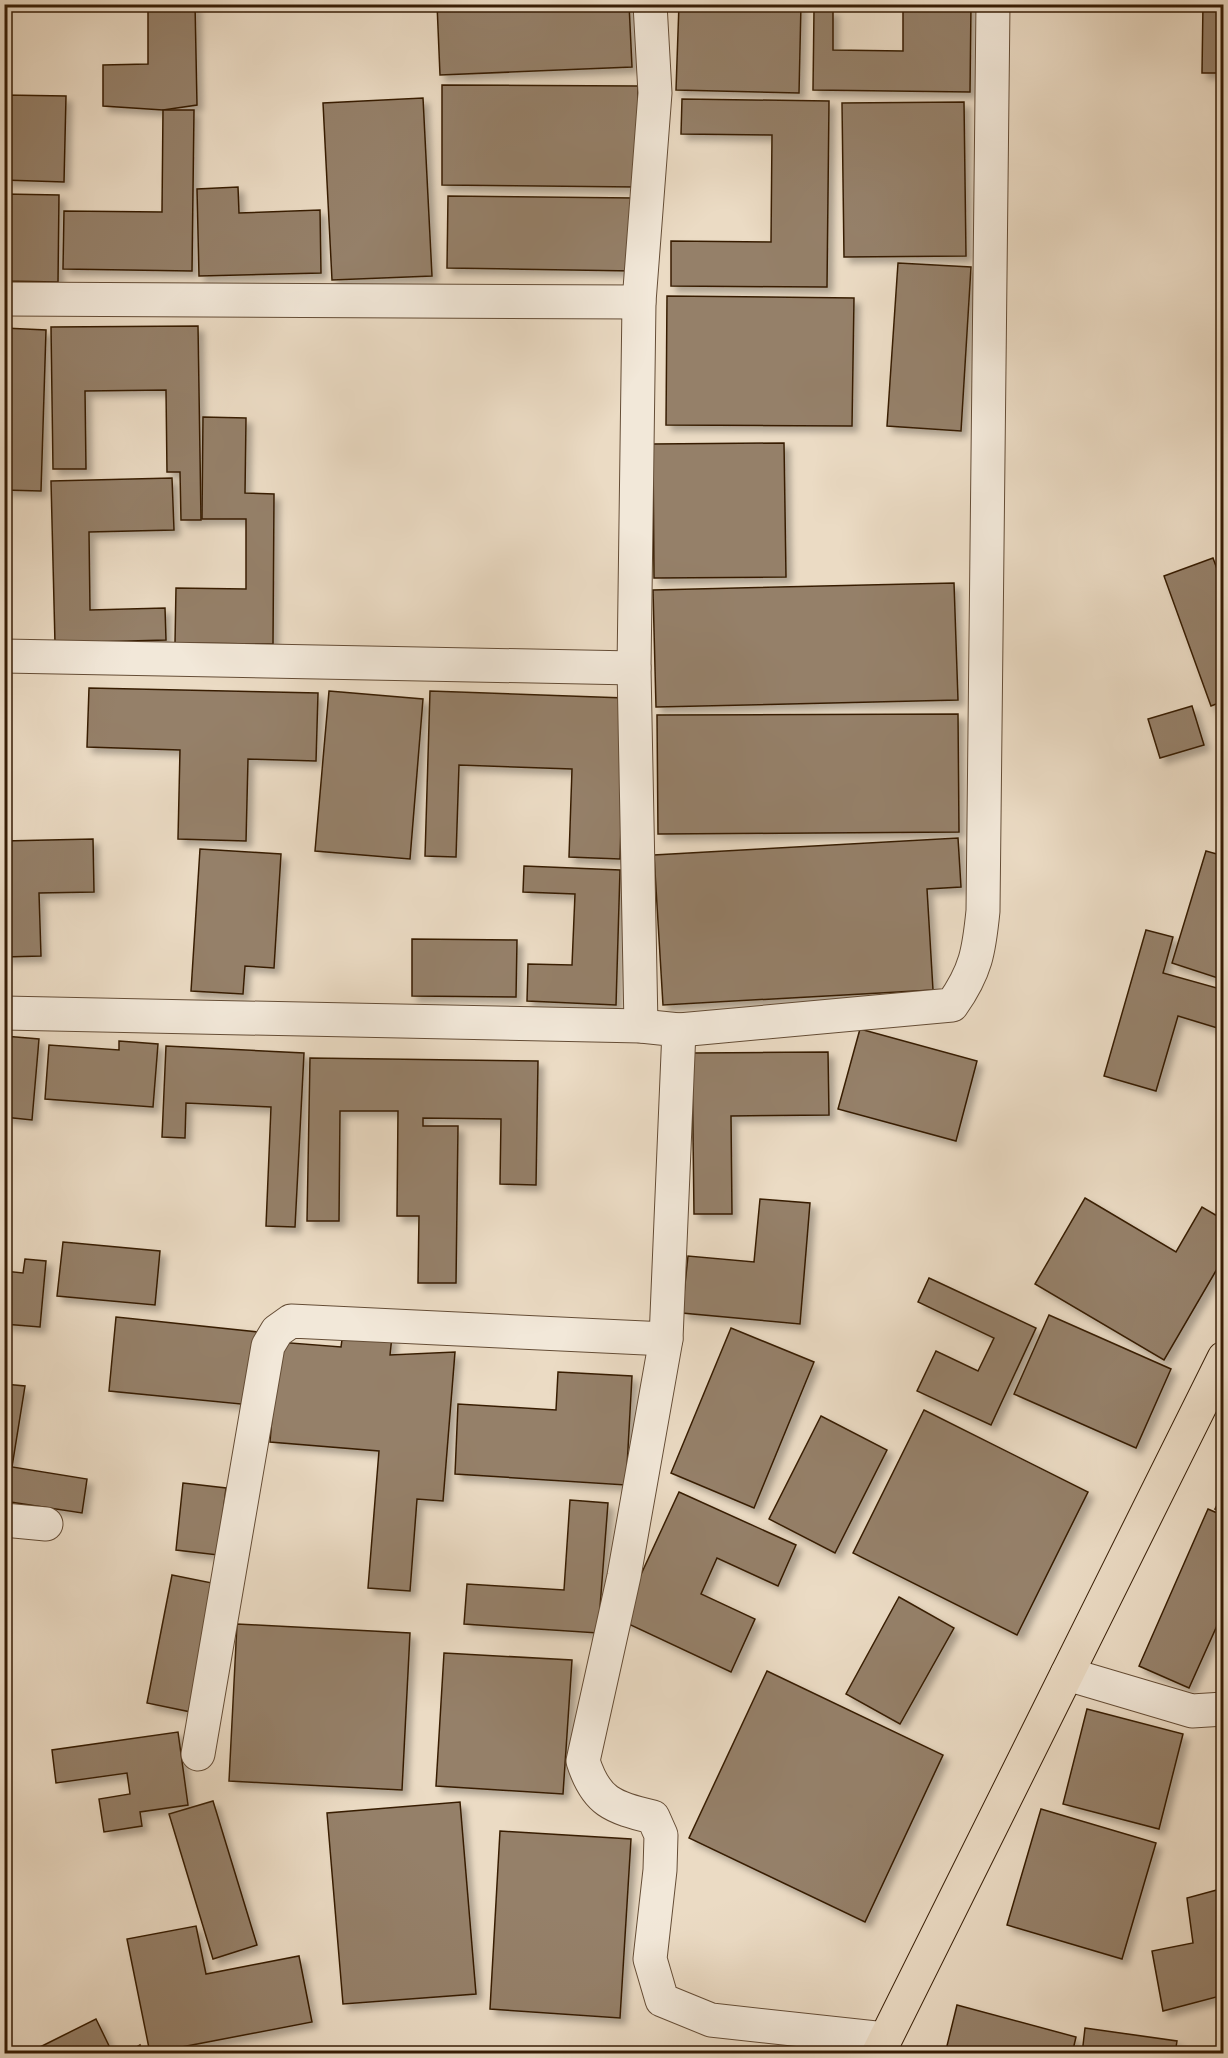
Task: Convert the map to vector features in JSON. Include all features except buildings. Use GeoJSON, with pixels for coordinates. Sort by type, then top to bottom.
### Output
{"type":"FeatureCollection","features":[{"type":"Feature","properties":{"kind":"main road"},"geometry":{"type":"LineString","coordinates":[[881,2046],[1224,1358]]}},
{"type":"Feature","properties":{"kind":"street"},"geometry":{"type":"LineString","coordinates":[[641,1026],[634,669],[639,302],[655,93],[650,4]]}},
{"type":"Feature","properties":{"kind":"street"},"geometry":{"type":"LineString","coordinates":[[4,1013],[641,1026],[679,1030],[952,1005],[966,986],[978,955],[983,911],[993,4]]}},
{"type":"Feature","properties":{"kind":"street"},"geometry":{"type":"LineString","coordinates":[[4,299],[639,302]]}},
{"type":"Feature","properties":{"kind":"street"},"geometry":{"type":"LineString","coordinates":[[4,656],[634,669]]}},
{"type":"Feature","properties":{"kind":"street"},"geometry":{"type":"LineString","coordinates":[[679,1030],[666,1339],[624,1576],[583,1761],[591,1787],[621,1809],[653,1816],[661,1835],[660,1870],[650,1959],[662,2000],[711,2020],[881,2046]]}},
{"type":"Feature","properties":{"kind":"street"},"geometry":{"type":"LineString","coordinates":[[198,1754],[268,1346],[277,1331],[291,1321],[666,1339]]}},
{"type":"Feature","properties":{"kind":"street"},"geometry":{"type":"LineString","coordinates":[[4,1520],[46,1524]]}},
{"type":"Feature","properties":{"kind":"street"},"geometry":{"type":"LineString","coordinates":[[1067,1674],[1192,1712],[1224,1709]]}}]}
